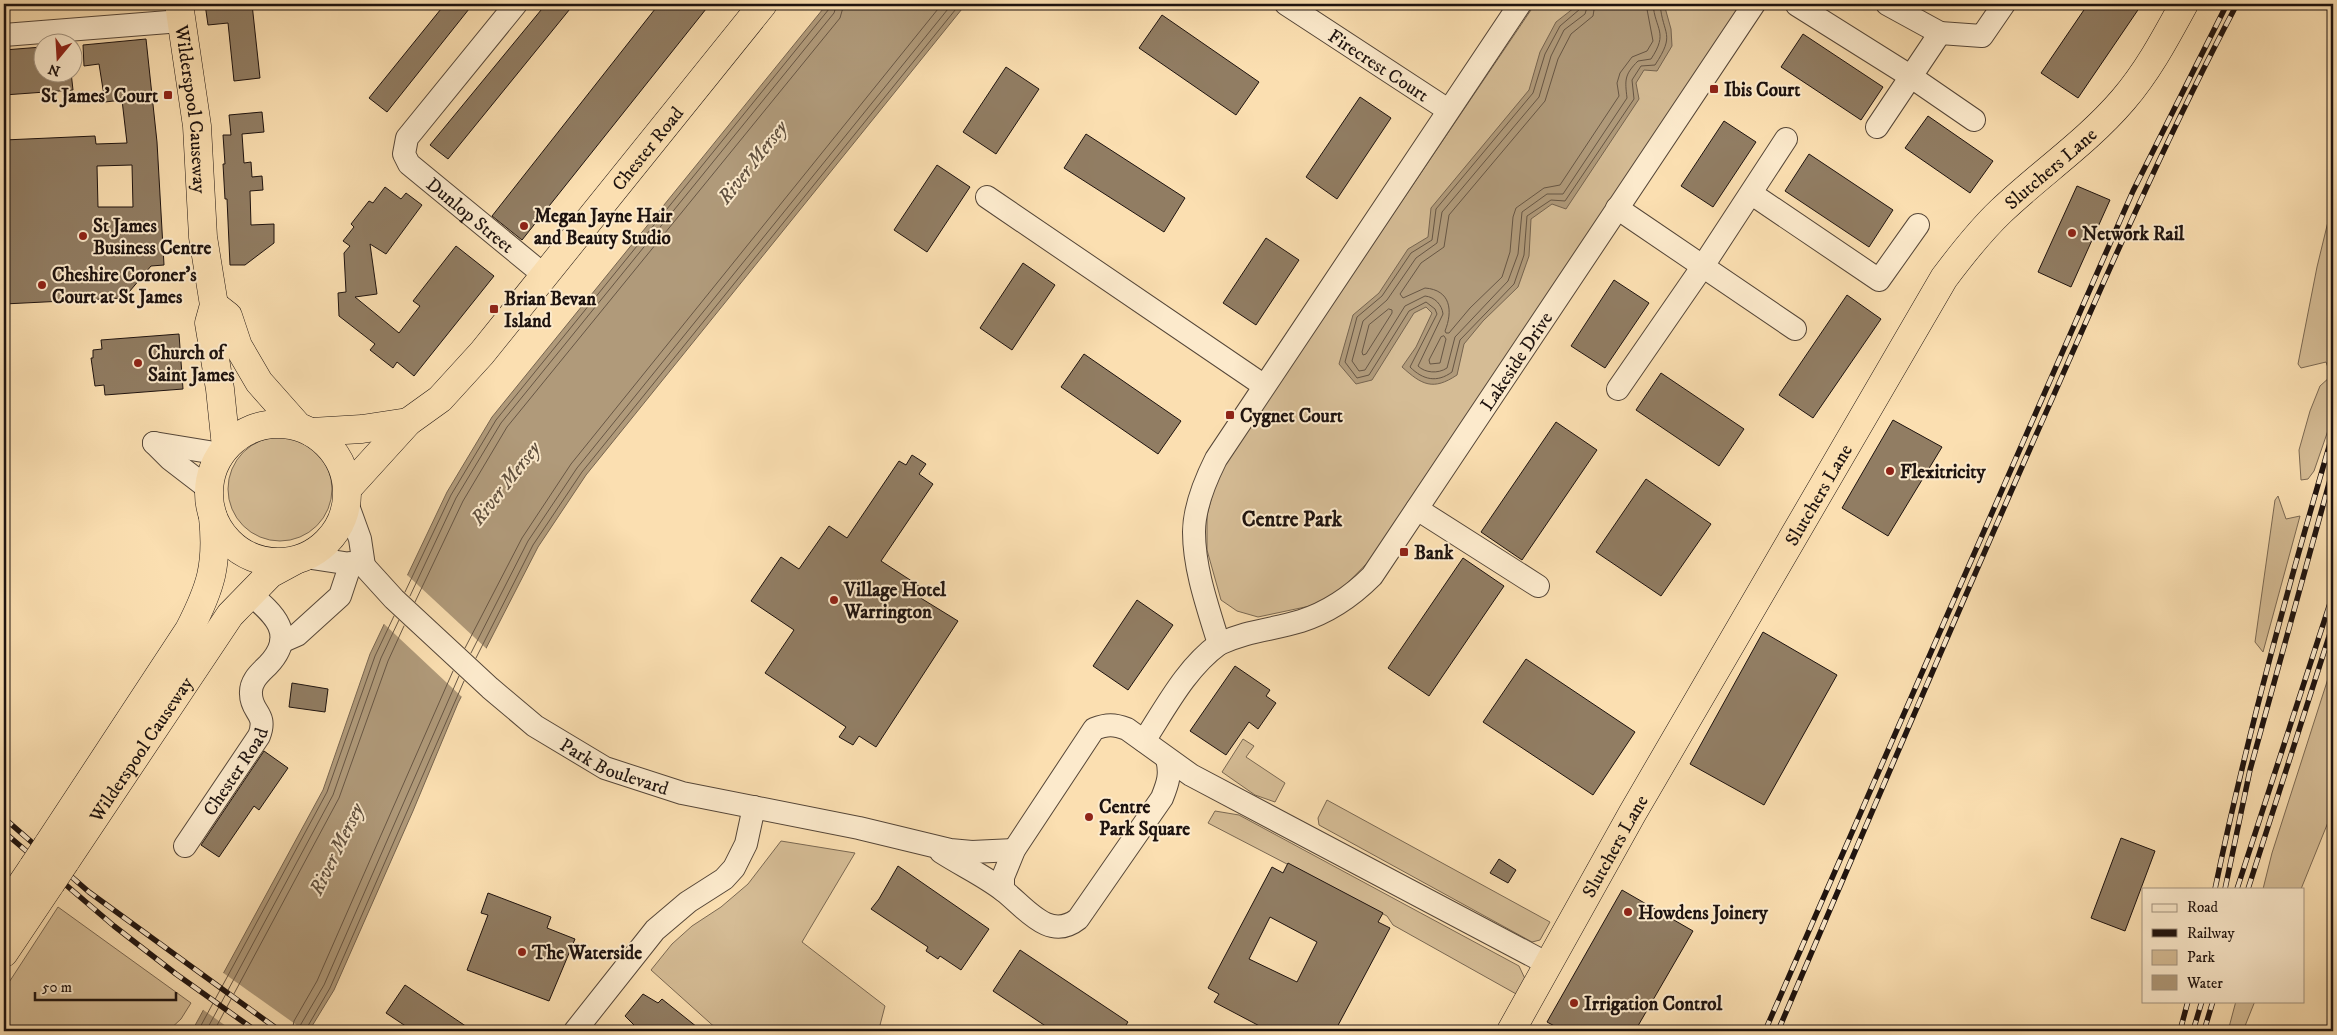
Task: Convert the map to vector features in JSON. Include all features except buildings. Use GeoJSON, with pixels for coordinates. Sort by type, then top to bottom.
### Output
{"type":"FeatureCollection","features":[{"type":"Feature","properties":{"kind":"highway","name":"Slutchers Lane"},"geometry":{"type":"LineString","coordinates":[[1511,1031],[1749,609],[1862,421],[1944,278],[1968,246],[2000,212],[2071,153],[2124,100],[2164,42],[2184,4]]}},
{"type":"Feature","properties":{"kind":"highway","name":"Chester Road"},"geometry":{"type":"LineString","coordinates":[[348,495],[408,422],[440,399],[458,380],[544,275],[756,6]]}},
{"type":"Feature","properties":{"kind":"highway","name":"Wilderspool Causeway"},"geometry":{"type":"LineString","coordinates":[[180,12],[197,126],[203,237],[214,305],[209,323],[220,389],[223,450]]}},
{"type":"Feature","properties":{"kind":"highway"},"geometry":{"type":"LineString","coordinates":[[214,305],[228,316],[242,354],[259,382],[305,429],[330,446],[342,465],[348,495],[338,530],[318,550],[300,559],[275,562],[255,558],[240,550],[222,534],[213,516],[209,489],[212,470],[223,450],[238,436],[261,426],[282,423],[305,429]]}},
{"type":"Feature","properties":{"kind":"highway","name":"Chester Road"},"geometry":{"type":"LineString","coordinates":[[305,429],[362,429],[408,422]]}},
{"type":"Feature","properties":{"kind":"highway","name":"Wilderspool Causeway"},"geometry":{"type":"LineString","coordinates":[[4,953],[49,864],[201,608],[213,573],[216,543],[213,516]]}},
{"type":"Feature","properties":{"kind":"highway","name":"Wilderspool Causeway"},"geometry":{"type":"LineString","coordinates":[[4,910],[49,864],[230,615],[249,593],[270,574],[300,559]]}},
{"type":"Feature","properties":{"kind":"street","name":"Dunlop Street"},"geometry":{"type":"LineString","coordinates":[[516,4],[407,138],[404,150],[405,158],[409,164],[544,275]]}},
{"type":"Feature","properties":{"kind":"street","name":"Firecrest Court"},"geometry":{"type":"LineString","coordinates":[[1286,4],[1448,110]]}},
{"type":"Feature","properties":{"kind":"street"},"geometry":{"type":"LineString","coordinates":[[1219,644],[1197,566],[1194,531],[1203,488],[1216,459],[1263,385],[1520,4]]}},
{"type":"Feature","properties":{"kind":"street","name":"Lakeside Drive"},"geometry":{"type":"LineString","coordinates":[[1144,741],[1193,668],[1219,644],[1256,630],[1316,616],[1351,596],[1372,576],[1754,4]]}},
{"type":"Feature","properties":{"kind":"street"},"geometry":{"type":"LineString","coordinates":[[1887,4],[1940,33],[1982,36],[2004,4]]}},
{"type":"Feature","properties":{"kind":"street"},"geometry":{"type":"LineString","coordinates":[[1797,5],[1910,76],[1974,120]]}},
{"type":"Feature","properties":{"kind":"street"},"geometry":{"type":"LineString","coordinates":[[4,35],[180,12]]}},
{"type":"Feature","properties":{"kind":"street"},"geometry":{"type":"LineString","coordinates":[[1878,127],[1940,33]]}},
{"type":"Feature","properties":{"kind":"street"},"geometry":{"type":"LineString","coordinates":[[1618,388],[1752,194],[1786,139]]}},
{"type":"Feature","properties":{"kind":"street"},"geometry":{"type":"LineString","coordinates":[[1752,194],[1879,280],[1918,225]]}},
{"type":"Feature","properties":{"kind":"street"},"geometry":{"type":"LineString","coordinates":[[987,197],[1263,385]]}},
{"type":"Feature","properties":{"kind":"street"},"geometry":{"type":"LineString","coordinates":[[1617,208],[1795,329]]}},
{"type":"Feature","properties":{"kind":"street"},"geometry":{"type":"LineString","coordinates":[[209,489],[154,444],[223,450]]}},
{"type":"Feature","properties":{"kind":"street"},"geometry":{"type":"LineString","coordinates":[[348,495],[360,539],[364,570]]}},
{"type":"Feature","properties":{"kind":"street"},"geometry":{"type":"LineString","coordinates":[[1417,509],[1538,586]]}},
{"type":"Feature","properties":{"kind":"street"},"geometry":{"type":"LineString","coordinates":[[300,559],[364,570]]}},
{"type":"Feature","properties":{"kind":"street"},"geometry":{"type":"LineString","coordinates":[[249,593],[272,612],[279,622],[281,642],[297,636],[340,596],[364,570]]}},
{"type":"Feature","properties":{"kind":"street","name":"Park Boulevard"},"geometry":{"type":"LineString","coordinates":[[364,570],[490,688],[535,726],[605,768],[682,793],[927,844],[972,852],[1014,850]]}},
{"type":"Feature","properties":{"kind":"street","name":"Chester Road"},"geometry":{"type":"LineString","coordinates":[[185,846],[259,736],[263,727],[262,720],[250,695],[252,686],[257,676],[276,654],[281,642]]}},
{"type":"Feature","properties":{"kind":"street"},"geometry":{"type":"LineString","coordinates":[[1167,759],[1170,772],[1168,785],[1162,798],[1078,919],[1069,926],[1060,928],[1051,926],[1028,914],[1003,890],[1003,877],[1014,850],[1094,729],[1106,725],[1116,725],[1127,729],[1191,775],[1548,964]]}},
{"type":"Feature","properties":{"kind":"street"},"geometry":{"type":"LineString","coordinates":[[1162,798],[1189,790],[1205,790],[1234,797]]}},
{"type":"Feature","properties":{"kind":"street"},"geometry":{"type":"LineString","coordinates":[[575,1031],[655,930],[688,902],[724,879],[734,868],[746,844],[754,807]]}},
{"type":"Feature","properties":{"kind":"street","name":"Park Boulevard"},"geometry":{"type":"LineString","coordinates":[[927,844],[1003,890]]}},
{"type":"Feature","properties":{"kind":"green space"},"geometry":{"type":"Polygon","coordinates":[[[1535,4],[1745,4],[1372,558],[1339,592],[1310,606],[1258,617],[1237,611],[1221,600],[1207,550],[1207,515],[1215,485],[1227,460],[1535,4]]]}},
{"type":"Feature","properties":{"kind":"green space"},"geometry":{"type":"Polygon","coordinates":[[[2333,201],[2333,416],[2314,471],[2308,479],[2301,480],[2299,450],[2310,411],[2320,386],[2331,376],[2326,362],[2301,368],[2298,364],[2317,267],[2333,201]]]}},
{"type":"Feature","properties":{"kind":"green space"},"geometry":{"type":"Polygon","coordinates":[[[280,437],[300,441],[317,452],[328,469],[332,489],[328,509],[317,526],[300,537],[280,541],[260,537],[243,526],[232,509],[228,489],[232,469],[243,452],[260,441],[280,437]]]}},
{"type":"Feature","properties":{"kind":"green space"},"geometry":{"type":"Polygon","coordinates":[[[2278,496],[2286,519],[2300,516],[2263,652],[2255,642],[2275,500],[2278,496]]]}},
{"type":"Feature","properties":{"kind":"green space"},"geometry":{"type":"Polygon","coordinates":[[[2333,663],[2333,810],[2301,888],[2263,888],[2272,853],[2333,663]]]}},
{"type":"Feature","properties":{"kind":"green space"},"geometry":{"type":"Polygon","coordinates":[[[1243,739],[1254,746],[1246,757],[1285,783],[1275,802],[1255,795],[1222,772],[1243,739]]]}},
{"type":"Feature","properties":{"kind":"green space"},"geometry":{"type":"Polygon","coordinates":[[[1327,800],[1550,922],[1540,940],[1532,942],[1319,825],[1318,818],[1327,800]]]}},
{"type":"Feature","properties":{"kind":"green space"},"geometry":{"type":"Polygon","coordinates":[[[1215,811],[1239,815],[1519,966],[1526,981],[1518,995],[1393,925],[1387,916],[1208,823],[1215,811]]]}},
{"type":"Feature","properties":{"kind":"green space"},"geometry":{"type":"Polygon","coordinates":[[[781,841],[855,853],[802,942],[885,1006],[880,1025],[895,1031],[719,1031],[651,970],[672,944],[692,926],[721,907],[748,884],[781,841]]]}},
{"type":"Feature","properties":{"kind":"green space"},"geometry":{"type":"Polygon","coordinates":[[[58,907],[191,1003],[181,1019],[168,1031],[4,1031],[4,990],[58,907]]]}},
{"type":"Feature","properties":{"kind":"green space"},"geometry":{"type":"Polygon","coordinates":[[[2236,1002],[2255,1002],[2243,1031],[2228,1031],[2236,1002]]]}},
{"type":"Feature","properties":{"kind":"water","name":"River Mersey"},"geometry":{"type":"Polygon","coordinates":[[[827,4],[966,4],[586,475],[538,547],[458,703],[413,811],[334,990],[309,1031],[192,1031],[323,790],[370,654],[447,492],[492,417],[827,4]]]}},
{"type":"Feature","properties":{"kind":"water"},"geometry":{"type":"Polygon","coordinates":[[[1579,4],[1664,4],[1671,29],[1672,46],[1657,71],[1644,70],[1636,83],[1639,99],[1566,209],[1552,204],[1531,219],[1529,256],[1518,287],[1483,321],[1464,344],[1457,375],[1441,383],[1428,384],[1422,382],[1402,367],[1416,347],[1432,313],[1426,307],[1414,313],[1372,380],[1356,384],[1339,364],[1353,315],[1379,293],[1408,249],[1428,237],[1431,208],[1529,90],[1540,52],[1556,22],[1579,4]]]}},
{"type":"Feature","properties":{"kind":"pier"},"geometry":{"type":"Polygon","coordinates":[[[405,573],[488,650],[463,698],[382,622],[405,573]]]}},
{"type":"Feature","properties":{"kind":"pier"},"geometry":{"type":"Polygon","coordinates":[[[222,972],[305,1031],[233,1031],[202,1009],[222,972]]]}},
{"type":"Feature","properties":{"kind":"railway"},"geometry":{"type":"LineString","coordinates":[[1765,1031],[2133,191],[2227,4]]}},
{"type":"Feature","properties":{"kind":"railway"},"geometry":{"type":"LineString","coordinates":[[1778,1031],[1946,641],[2116,255],[2186,104],[2237,4]]}},
{"type":"Feature","properties":{"kind":"railway"},"geometry":{"type":"LineString","coordinates":[[2215,888],[2227,831],[2270,660],[2300,546],[2333,433]]}},
{"type":"Feature","properties":{"kind":"railway"},"geometry":{"type":"LineString","coordinates":[[2225,888],[2250,770],[2333,469]]}},
{"type":"Feature","properties":{"kind":"railway"},"geometry":{"type":"LineString","coordinates":[[2237,888],[2333,594]]}},
{"type":"Feature","properties":{"kind":"railway"},"geometry":{"type":"LineString","coordinates":[[2248,888],[2333,624]]}},
{"type":"Feature","properties":{"kind":"railway"},"geometry":{"type":"LineString","coordinates":[[4,818],[89,892],[280,1031]]}},
{"type":"Feature","properties":{"kind":"railway"},"geometry":{"type":"LineString","coordinates":[[4,832],[114,926],[176,974],[256,1031]]}},
{"type":"Feature","properties":{"kind":"railway"},"geometry":{"type":"LineString","coordinates":[[2180,1031],[2188,1002]]}},
{"type":"Feature","properties":{"kind":"railway"},"geometry":{"type":"LineString","coordinates":[[2193,1031],[2202,1002]]}},
{"type":"Feature","properties":{"kind":"railway"},"geometry":{"type":"LineString","coordinates":[[2204,1031],[2213,1002]]}},
{"type":"Feature","properties":{"kind":"place","name":"Ibis Court"},"geometry":{"type":"Point","coordinates":[1714,89]}},
{"type":"Feature","properties":{"kind":"place","name":"St James' Court"},"geometry":{"type":"Point","coordinates":[168,95]}},
{"type":"Feature","properties":{"kind":"place","name":"Megan Jayne Hair and Beauty Studio"},"geometry":{"type":"Point","coordinates":[524,226]}},
{"type":"Feature","properties":{"kind":"place","name":"Network Rail"},"geometry":{"type":"Point","coordinates":[2072,233]}},
{"type":"Feature","properties":{"kind":"place","name":"St James Business Centre"},"geometry":{"type":"Point","coordinates":[83,236]}},
{"type":"Feature","properties":{"kind":"place","name":"Cheshire Coroner’s Court at St James"},"geometry":{"type":"Point","coordinates":[42,285]}},
{"type":"Feature","properties":{"kind":"place","name":"Brian Bevan Island"},"geometry":{"type":"Point","coordinates":[494,309]}},
{"type":"Feature","properties":{"kind":"place","name":"Church of Saint James"},"geometry":{"type":"Point","coordinates":[138,363]}},
{"type":"Feature","properties":{"kind":"place","name":"Cygnet Court"},"geometry":{"type":"Point","coordinates":[1230,415]}},
{"type":"Feature","properties":{"kind":"place","name":"Flexitricity"},"geometry":{"type":"Point","coordinates":[1890,471]}},
{"type":"Feature","properties":{"kind":"place","name":"Bank"},"geometry":{"type":"Point","coordinates":[1404,552]}},
{"type":"Feature","properties":{"kind":"place","name":"Village Hotel Warrington"},"geometry":{"type":"Point","coordinates":[834,600]}},
{"type":"Feature","properties":{"kind":"place","name":"Centre Park Square"},"geometry":{"type":"Point","coordinates":[1089,817]}},
{"type":"Feature","properties":{"kind":"place","name":"Howdens Joinery"},"geometry":{"type":"Point","coordinates":[1628,912]}},
{"type":"Feature","properties":{"kind":"place","name":"The Waterside"},"geometry":{"type":"Point","coordinates":[522,952]}},
{"type":"Feature","properties":{"kind":"place","name":"Irrigation Control"},"geometry":{"type":"Point","coordinates":[1574,1003]}},
{"type":"Feature","properties":{"kind":"district","name":"Centre Park"},"geometry":{"type":"Point","coordinates":[1292,519]}}]}
